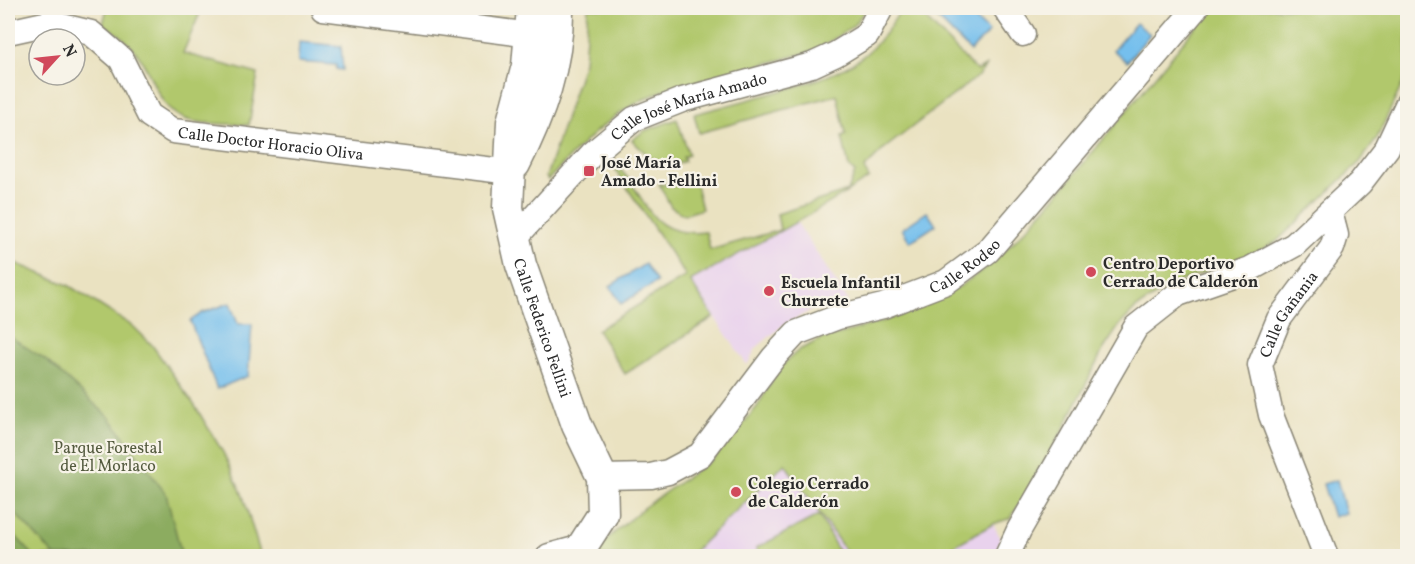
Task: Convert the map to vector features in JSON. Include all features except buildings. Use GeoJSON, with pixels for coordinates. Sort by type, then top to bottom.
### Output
{"type":"FeatureCollection","features":[{"type":"Feature","properties":{"kind":"street"},"geometry":{"type":"LineString","coordinates":[[322,8],[541,27]]}},
{"type":"Feature","properties":{"kind":"street","name":"Calle Federico Fellini"},"geometry":{"type":"LineString","coordinates":[[558,8],[541,27],[534,126],[511,172],[508,208],[521,265],[577,425],[602,477]]}},
{"type":"Feature","properties":{"kind":"street","name":"Calle José María Amado"},"geometry":{"type":"LineString","coordinates":[[515,238],[592,154],[634,119],[682,100],[812,65],[836,54],[867,35],[881,8]]}},
{"type":"Feature","properties":{"kind":"street"},"geometry":{"type":"LineString","coordinates":[[1005,8],[1023,34]]}},
{"type":"Feature","properties":{"kind":"street","name":"Calle Rodeo"},"geometry":{"type":"LineString","coordinates":[[602,477],[651,476],[668,472],[700,455],[774,357],[796,333],[946,282],[988,251],[1196,8]]}},
{"type":"Feature","properties":{"kind":"street","name":"Calle Doctor Horacio Oliva"},"geometry":{"type":"LineString","coordinates":[[8,32],[50,23],[91,33],[121,59],[149,115],[173,131],[511,172]]}},
{"type":"Feature","properties":{"kind":"street"},"geometry":{"type":"LineString","coordinates":[[1007,556],[1019,530],[1136,327],[1178,294],[1250,269],[1294,245],[1360,183],[1387,148],[1407,103]]}},
{"type":"Feature","properties":{"kind":"street","name":"Calle Gañania"},"geometry":{"type":"LineString","coordinates":[[1326,556],[1271,415],[1260,365],[1279,319],[1332,248],[1336,235],[1330,212]]}},
{"type":"Feature","properties":{"kind":"street"},"geometry":{"type":"LineString","coordinates":[[549,556],[579,552],[603,514],[602,477]]}},
{"type":"Feature","properties":{"kind":"shaded area","name":"Escuela Infantil Churrete"},"geometry":{"type":"Polygon","coordinates":[[[796,221],[848,301],[815,308],[782,326],[756,348],[747,365],[690,281],[796,221]]]}},
{"type":"Feature","properties":{"kind":"shaded area","name":"Colegio Cerrado de Calderón"},"geometry":{"type":"Polygon","coordinates":[[[751,414],[849,556],[594,556],[607,539],[643,508],[714,458],[751,414]]]}},
{"type":"Feature","properties":{"kind":"shaded area"},"geometry":{"type":"Polygon","coordinates":[[[993,524],[1000,537],[996,556],[936,556],[993,524]]]}},
{"type":"Feature","properties":{"kind":"green space"},"geometry":{"type":"Polygon","coordinates":[[[107,8],[202,8],[183,53],[258,74],[249,125],[192,121],[173,112],[161,98],[135,51],[103,24],[107,8]]]}},
{"type":"Feature","properties":{"kind":"green space"},"geometry":{"type":"Polygon","coordinates":[[[588,8],[867,8],[853,26],[817,50],[662,91],[644,99],[600,128],[548,180],[546,177],[584,62],[588,8]]]}},
{"type":"Feature","properties":{"kind":"green space"},"geometry":{"type":"Polygon","coordinates":[[[901,8],[933,8],[924,17],[977,71],[987,65],[978,76],[885,148],[864,169],[869,178],[847,192],[803,218],[690,281],[714,317],[625,374],[597,330],[686,276],[608,159],[622,171],[657,220],[669,228],[685,232],[706,232],[710,250],[780,230],[777,214],[848,191],[855,172],[849,167],[842,137],[846,135],[837,95],[699,133],[694,114],[800,85],[836,72],[865,54],[878,42],[901,8]]]}},
{"type":"Feature","properties":{"kind":"green space","name":"Centro Deportivo Cerrado de Calderón"},"geometry":{"type":"Polygon","coordinates":[[[1211,8],[1407,8],[1407,74],[1376,140],[1360,162],[1276,242],[1257,252],[1173,284],[1135,309],[1119,326],[1103,350],[1062,432],[1011,518],[993,524],[936,556],[849,556],[785,464],[689,556],[594,556],[607,539],[643,508],[714,458],[757,407],[780,367],[799,350],[832,334],[833,336],[883,321],[932,302],[980,272],[1014,242],[1058,193],[1211,8]]]}},
{"type":"Feature","properties":{"kind":"green space"},"geometry":{"type":"Polygon","coordinates":[[[677,119],[689,155],[683,157],[685,161],[677,164],[662,163],[649,156],[632,140],[644,131],[677,119]]]}},
{"type":"Feature","properties":{"kind":"green space"},"geometry":{"type":"Polygon","coordinates":[[[695,181],[702,209],[684,215],[671,207],[659,184],[676,186],[695,181]]]}},
{"type":"Feature","properties":{"kind":"green space","name":"Parque Forestal de El Morlaco"},"geometry":{"type":"Polygon","coordinates":[[[8,260],[68,285],[134,327],[152,345],[195,406],[224,454],[243,496],[261,556],[8,556],[8,260]]]}},
{"type":"Feature","properties":{"kind":"green space"},"geometry":{"type":"Polygon","coordinates":[[[8,335],[47,361],[110,418],[166,494],[182,556],[55,556],[8,506],[8,335]]]}},
{"type":"Feature","properties":{"kind":"green space"},"geometry":{"type":"Polygon","coordinates":[[[819,515],[841,556],[760,556],[756,548],[819,515]]]}},
{"type":"Feature","properties":{"kind":"green space"},"geometry":{"type":"Polygon","coordinates":[[[8,528],[34,556],[8,556],[8,528]]]}},
{"type":"Feature","properties":{"kind":"water"},"geometry":{"type":"Polygon","coordinates":[[[943,8],[964,8],[989,32],[970,51],[935,16],[943,8]]]}},
{"type":"Feature","properties":{"kind":"water"},"geometry":{"type":"Polygon","coordinates":[[[1136,23],[1150,34],[1127,62],[1113,50],[1136,23]]]}},
{"type":"Feature","properties":{"kind":"water"},"geometry":{"type":"Polygon","coordinates":[[[299,42],[341,46],[343,70],[336,69],[336,65],[298,62],[299,42]]]}},
{"type":"Feature","properties":{"kind":"water"},"geometry":{"type":"Polygon","coordinates":[[[927,212],[936,225],[910,242],[902,229],[927,212]]]}},
{"type":"Feature","properties":{"kind":"water"},"geometry":{"type":"Polygon","coordinates":[[[645,264],[657,282],[621,304],[610,286],[645,264]]]}},
{"type":"Feature","properties":{"kind":"water"},"geometry":{"type":"Polygon","coordinates":[[[230,303],[238,324],[252,324],[248,376],[217,389],[190,321],[202,313],[230,303]]]}},
{"type":"Feature","properties":{"kind":"water"},"geometry":{"type":"Polygon","coordinates":[[[1337,480],[1346,513],[1333,517],[1323,484],[1337,480]]]}},
{"type":"Feature","properties":{"kind":"place","name":"José María Amado - Fellini"},"geometry":{"type":"Point","coordinates":[589,171]}},
{"type":"Feature","properties":{"kind":"place","name":"Centro Deportivo Cerrado de Calderón"},"geometry":{"type":"Point","coordinates":[1091,272]}},
{"type":"Feature","properties":{"kind":"place","name":"Escuela Infantil Churrete"},"geometry":{"type":"Point","coordinates":[769,291]}},
{"type":"Feature","properties":{"kind":"place","name":"Colegio Cerrado de Calderón"},"geometry":{"type":"Point","coordinates":[736,492]}}]}
